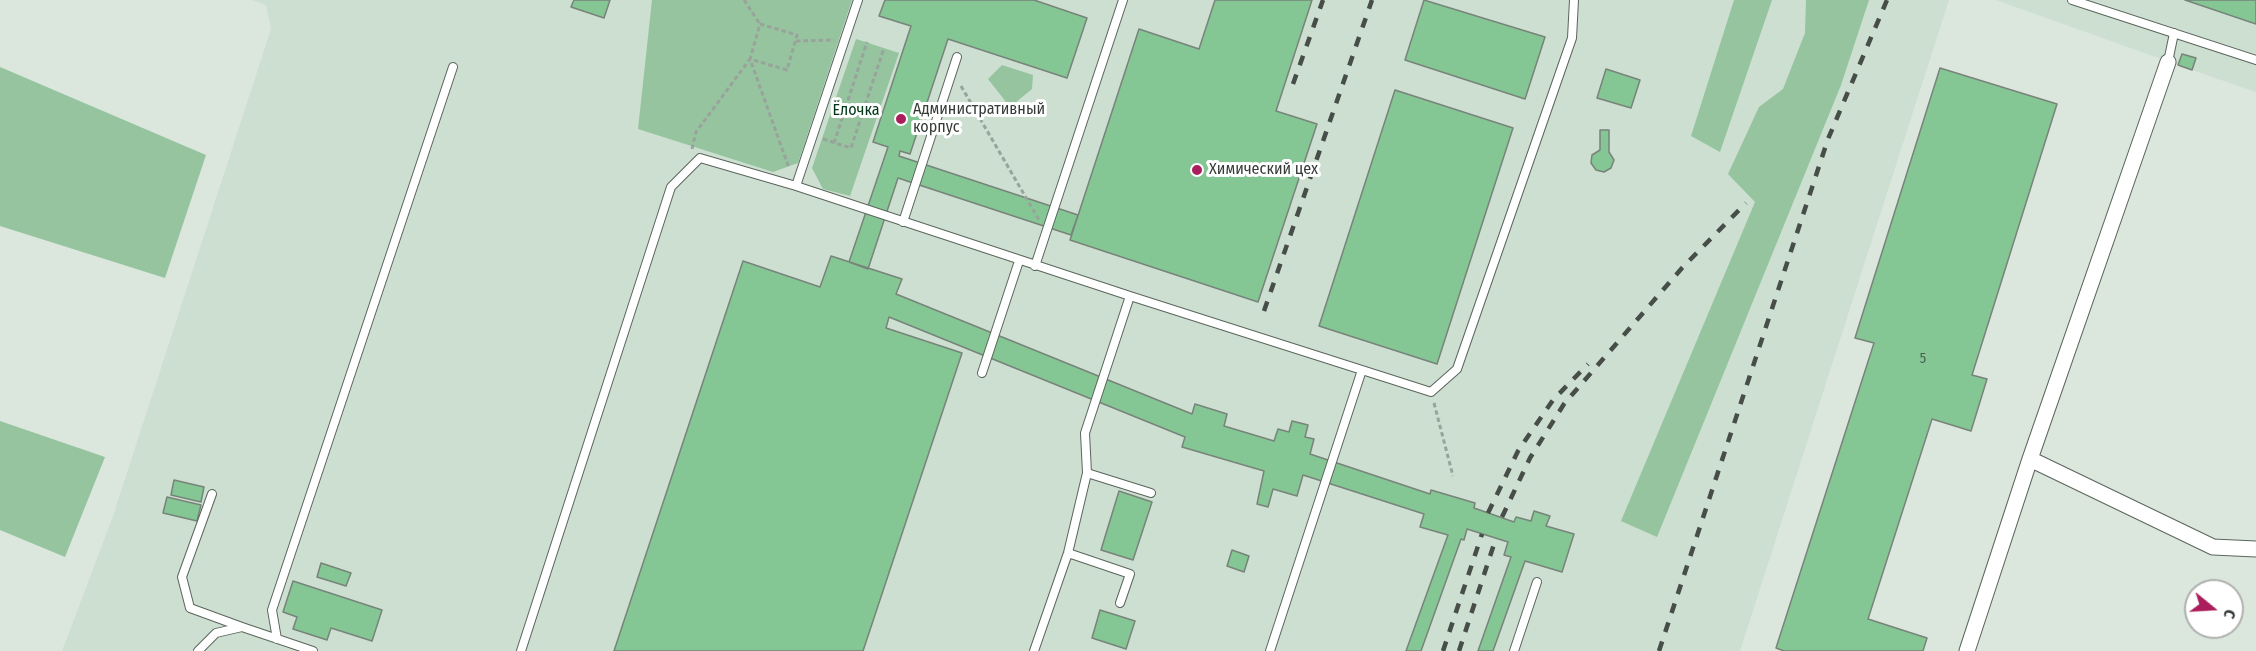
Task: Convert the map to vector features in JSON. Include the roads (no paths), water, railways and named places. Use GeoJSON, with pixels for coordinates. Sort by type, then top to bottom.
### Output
{"type":"FeatureCollection","features":[{"type":"Feature","properties":{"kind":"street"},"geometry":{"type":"LineString","coordinates":[[1967,651],[2030,459],[2168,62]]}},
{"type":"Feature","properties":{"kind":"street"},"geometry":{"type":"LineString","coordinates":[[2030,459],[2213,548],[2256,549]]}},
{"type":"Feature","properties":{"kind":"lane"},"geometry":{"type":"LineString","coordinates":[[796,186],[858,0]]}},
{"type":"Feature","properties":{"kind":"lane"},"geometry":{"type":"LineString","coordinates":[[1035,266],[1123,0]]}},
{"type":"Feature","properties":{"kind":"lane"},"geometry":{"type":"LineString","coordinates":[[521,651],[671,187],[700,158],[796,186],[1019,261],[1431,392],[1457,369],[1572,38],[1574,0]]}},
{"type":"Feature","properties":{"kind":"lane"},"geometry":{"type":"LineString","coordinates":[[2072,0],[2256,60]]}},
{"type":"Feature","properties":{"kind":"lane"},"geometry":{"type":"LineString","coordinates":[[2168,62],[2174,33]]}},
{"type":"Feature","properties":{"kind":"lane"},"geometry":{"type":"LineString","coordinates":[[903,222],[957,57]]}},
{"type":"Feature","properties":{"kind":"lane"},"geometry":{"type":"LineString","coordinates":[[277,639],[272,610],[453,67]]}},
{"type":"Feature","properties":{"kind":"lane"},"geometry":{"type":"LineString","coordinates":[[982,373],[1019,261]]}},
{"type":"Feature","properties":{"kind":"lane"},"geometry":{"type":"LineString","coordinates":[[1034,651],[1068,553],[1087,473],[1086,433],[1130,296]]}},
{"type":"Feature","properties":{"kind":"lane"},"geometry":{"type":"LineString","coordinates":[[1270,651],[1362,370]]}},
{"type":"Feature","properties":{"kind":"lane"},"geometry":{"type":"LineString","coordinates":[[1087,473],[1151,493]]}},
{"type":"Feature","properties":{"kind":"lane"},"geometry":{"type":"LineString","coordinates":[[212,494],[182,577],[190,608],[313,651]]}},
{"type":"Feature","properties":{"kind":"lane"},"geometry":{"type":"LineString","coordinates":[[1068,553],[1130,574],[1120,603]]}},
{"type":"Feature","properties":{"kind":"lane"},"geometry":{"type":"LineString","coordinates":[[1514,651],[1537,582]]}},
{"type":"Feature","properties":{"kind":"lane"},"geometry":{"type":"LineString","coordinates":[[198,651],[216,633],[242,627]]}},
{"type":"Feature","properties":{"kind":"railway"},"geometry":{"type":"LineString","coordinates":[[1293,84],[1323,0]]}},
{"type":"Feature","properties":{"kind":"railway"},"geometry":{"type":"LineString","coordinates":[[1264,311],[1372,0]]}},
{"type":"Feature","properties":{"kind":"railway"},"geometry":{"type":"LineString","coordinates":[[1659,651],[1828,139],[1887,0]]}},
{"type":"Feature","properties":{"kind":"railway"},"geometry":{"type":"LineString","coordinates":[[1502,517],[1530,458],[1564,404],[1682,268],[1746,203]]}},
{"type":"Feature","properties":{"kind":"railway"},"geometry":{"type":"LineString","coordinates":[[1488,513],[1518,451],[1553,400],[1588,364]]}},
{"type":"Feature","properties":{"kind":"railway"},"geometry":{"type":"LineString","coordinates":[[1443,651],[1482,534]]}},
{"type":"Feature","properties":{"kind":"railway"},"geometry":{"type":"LineString","coordinates":[[1459,651],[1496,538]]}},
{"type":"Feature","properties":{"kind":"place","name":"Административный корпус"},"geometry":{"type":"Point","coordinates":[901,119]}},
{"type":"Feature","properties":{"kind":"place","name":"Химический цех"},"geometry":{"type":"Point","coordinates":[1197,170]}},
{"type":"Feature","properties":{"kind":"park label","name":"Ёлочка"},"geometry":{"type":"Point","coordinates":[856,111]}}]}
